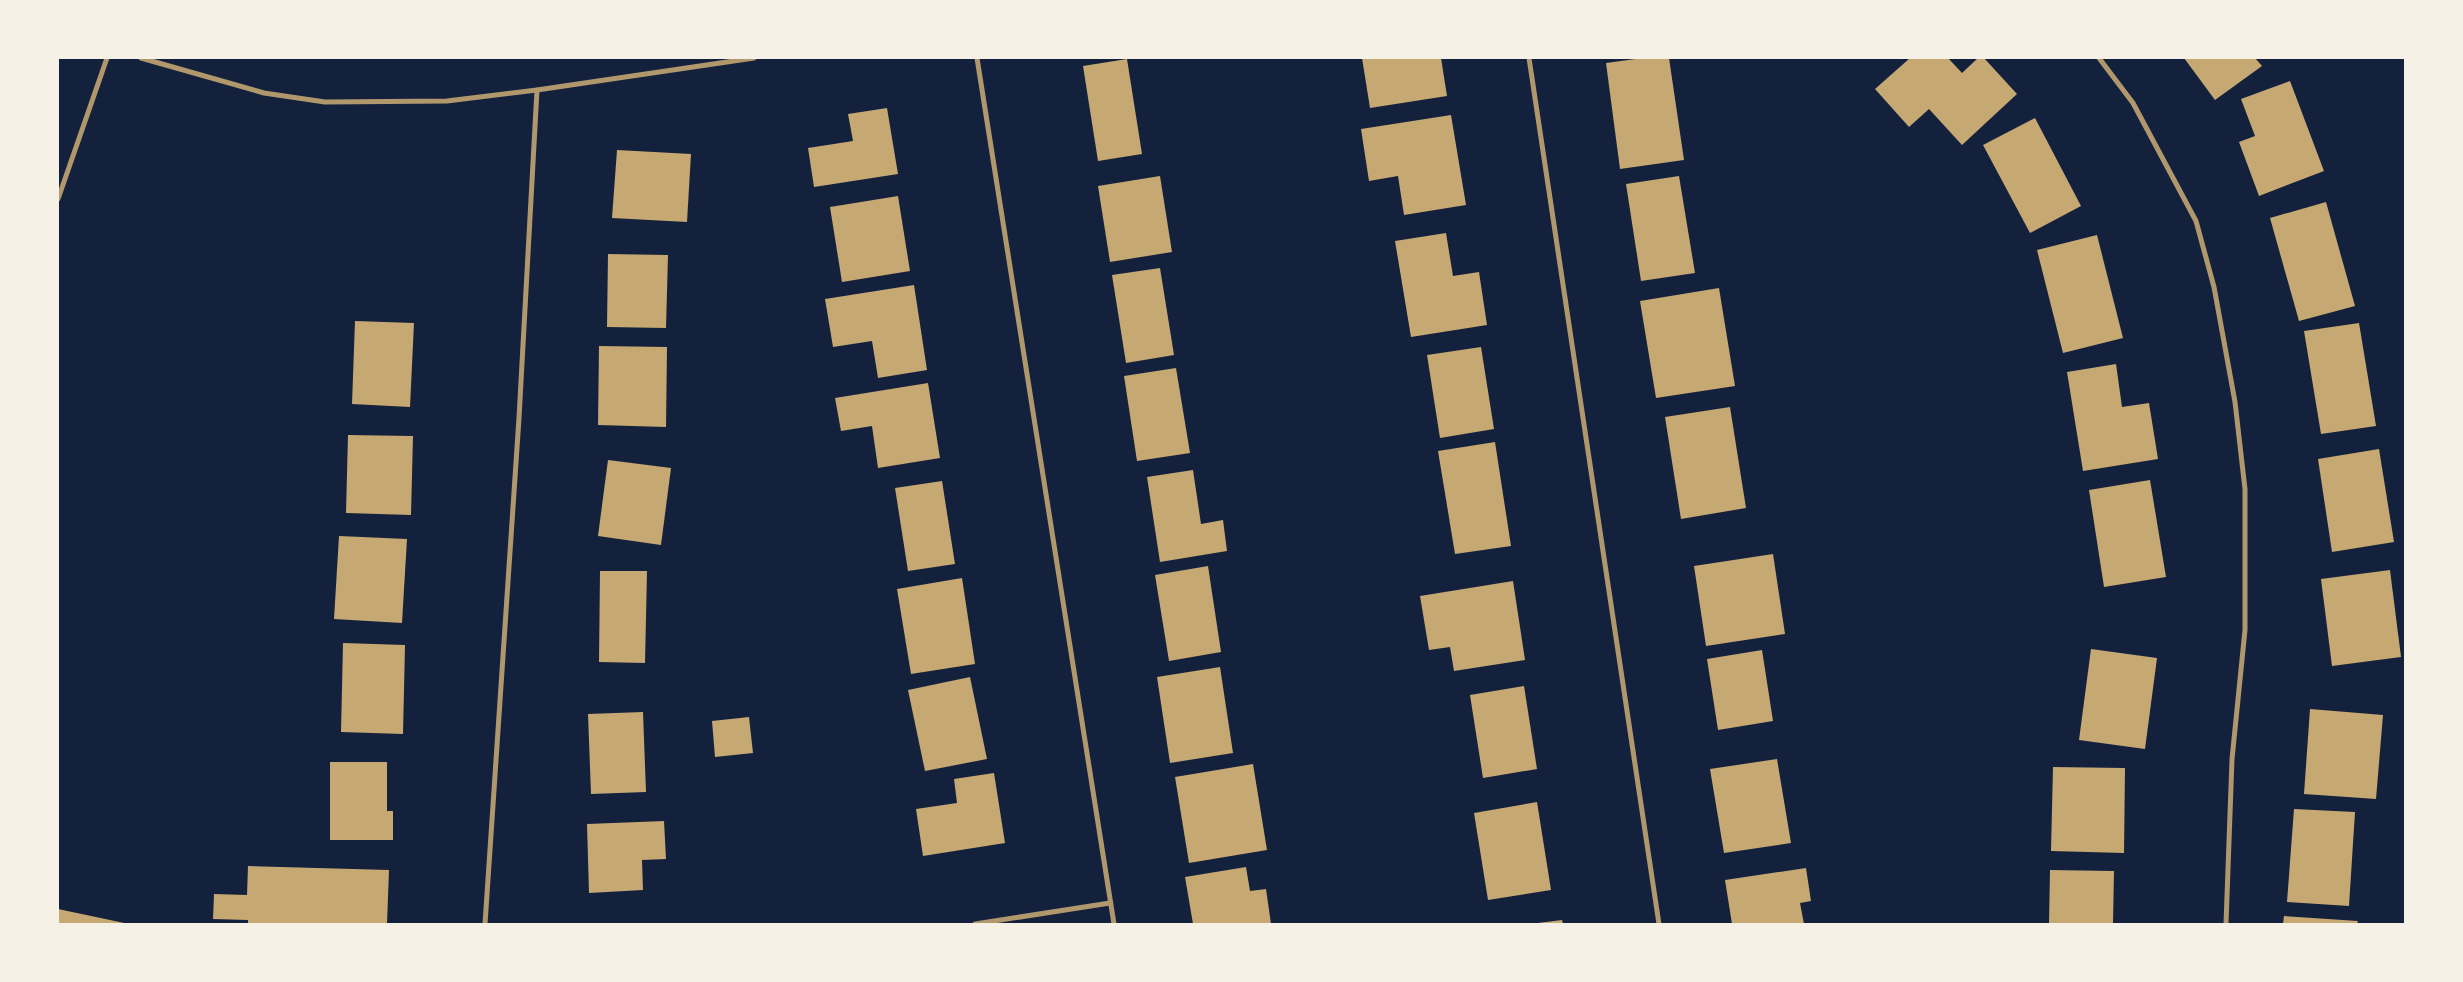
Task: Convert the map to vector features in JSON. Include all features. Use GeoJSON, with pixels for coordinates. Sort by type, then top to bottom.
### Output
{"type":"FeatureCollection","features":[{"type":"Feature","properties":{"kind":"street"},"geometry":{"type":"LineString","coordinates":[[58,199],[107,58]]}},
{"type":"Feature","properties":{"kind":"street"},"geometry":{"type":"LineString","coordinates":[[141,58],[264,93],[325,102],[447,101],[537,90],[754,58]]}},
{"type":"Feature","properties":{"kind":"street"},"geometry":{"type":"LineString","coordinates":[[977,58],[1114,924]]}},
{"type":"Feature","properties":{"kind":"street"},"geometry":{"type":"LineString","coordinates":[[1529,58],[1659,924]]}},
{"type":"Feature","properties":{"kind":"street"},"geometry":{"type":"LineString","coordinates":[[2099,58],[2133,103],[2196,222],[2214,287],[2235,402],[2245,489],[2245,630],[2232,760],[2226,924]]}},
{"type":"Feature","properties":{"kind":"street"},"geometry":{"type":"LineString","coordinates":[[485,924],[520,418],[537,90]]}},
{"type":"Feature","properties":{"kind":"street"},"geometry":{"type":"LineString","coordinates":[[975,924],[1110,902]]}},
{"type":"Feature","properties":{"kind":"building"},"geometry":{"type":"Polygon","coordinates":[[[1362,58],[1441,58],[1447,96],[1370,108],[1362,58]]]}},
{"type":"Feature","properties":{"kind":"building"},"geometry":{"type":"Polygon","coordinates":[[[1643,58],[1669,58],[1684,160],[1620,169],[1606,63],[1643,58]]]}},
{"type":"Feature","properties":{"kind":"building"},"geometry":{"type":"Polygon","coordinates":[[[1910,58],[1948,58],[1962,73],[1978,58],[1984,58],[2017,94],[1962,145],[1929,109],[1909,127],[1875,89],[1910,58]]]}},
{"type":"Feature","properties":{"kind":"building"},"geometry":{"type":"Polygon","coordinates":[[[2184,58],[2255,58],[2262,66],[2215,100],[2184,58]]]}},
{"type":"Feature","properties":{"kind":"building"},"geometry":{"type":"Polygon","coordinates":[[[1127,59],[1142,154],[1098,161],[1083,66],[1127,59]]]}},
{"type":"Feature","properties":{"kind":"building"},"geometry":{"type":"Polygon","coordinates":[[[2290,81],[2324,171],[2259,196],[2239,142],[2255,136],[2241,99],[2290,81]]]}},
{"type":"Feature","properties":{"kind":"building"},"geometry":{"type":"Polygon","coordinates":[[[887,108],[898,174],[814,187],[808,148],[853,141],[848,114],[887,108]]]}},
{"type":"Feature","properties":{"kind":"building"},"geometry":{"type":"Polygon","coordinates":[[[1451,115],[1466,205],[1404,215],[1398,176],[1369,181],[1361,129],[1451,115]]]}},
{"type":"Feature","properties":{"kind":"building"},"geometry":{"type":"Polygon","coordinates":[[[2035,118],[2081,206],[2030,233],[1983,145],[2035,118]]]}},
{"type":"Feature","properties":{"kind":"building"},"geometry":{"type":"Polygon","coordinates":[[[617,150],[691,154],[687,222],[612,218],[617,150]]]}},
{"type":"Feature","properties":{"kind":"building"},"geometry":{"type":"Polygon","coordinates":[[[1160,176],[1172,252],[1110,262],[1098,186],[1160,176]]]}},
{"type":"Feature","properties":{"kind":"building"},"geometry":{"type":"Polygon","coordinates":[[[1679,176],[1695,273],[1641,281],[1626,184],[1679,176]]]}},
{"type":"Feature","properties":{"kind":"building"},"geometry":{"type":"Polygon","coordinates":[[[898,196],[910,271],[842,282],[830,207],[898,196]]]}},
{"type":"Feature","properties":{"kind":"building"},"geometry":{"type":"Polygon","coordinates":[[[2326,202],[2355,306],[2299,321],[2270,218],[2326,202]]]}},
{"type":"Feature","properties":{"kind":"building"},"geometry":{"type":"Polygon","coordinates":[[[1446,233],[1453,276],[1479,272],[1487,325],[1411,337],[1395,241],[1446,233]]]}},
{"type":"Feature","properties":{"kind":"building"},"geometry":{"type":"Polygon","coordinates":[[[2097,235],[2123,338],[2063,353],[2037,250],[2097,235]]]}},
{"type":"Feature","properties":{"kind":"building"},"geometry":{"type":"Polygon","coordinates":[[[608,254],[668,255],[666,328],[607,327],[608,254]]]}},
{"type":"Feature","properties":{"kind":"building"},"geometry":{"type":"Polygon","coordinates":[[[1160,268],[1174,355],[1126,363],[1112,275],[1160,268]]]}},
{"type":"Feature","properties":{"kind":"building"},"geometry":{"type":"Polygon","coordinates":[[[914,285],[927,370],[878,378],[872,341],[833,347],[825,299],[914,285]]]}},
{"type":"Feature","properties":{"kind":"building"},"geometry":{"type":"Polygon","coordinates":[[[1719,288],[1735,386],[1656,398],[1640,301],[1719,288]]]}},
{"type":"Feature","properties":{"kind":"building"},"geometry":{"type":"Polygon","coordinates":[[[355,321],[414,323],[410,407],[352,404],[355,321]]]}},
{"type":"Feature","properties":{"kind":"building"},"geometry":{"type":"Polygon","coordinates":[[[2359,323],[2376,426],[2321,434],[2304,331],[2359,323]]]}},
{"type":"Feature","properties":{"kind":"building"},"geometry":{"type":"Polygon","coordinates":[[[599,346],[667,347],[666,427],[598,425],[599,346]]]}},
{"type":"Feature","properties":{"kind":"building"},"geometry":{"type":"Polygon","coordinates":[[[1481,347],[1494,429],[1440,438],[1427,355],[1481,347]]]}},
{"type":"Feature","properties":{"kind":"building"},"geometry":{"type":"Polygon","coordinates":[[[2116,364],[2122,407],[2149,403],[2158,459],[2083,471],[2067,372],[2116,364]]]}},
{"type":"Feature","properties":{"kind":"building"},"geometry":{"type":"Polygon","coordinates":[[[1176,368],[1190,453],[1137,461],[1124,376],[1176,368]]]}},
{"type":"Feature","properties":{"kind":"building"},"geometry":{"type":"Polygon","coordinates":[[[928,383],[940,458],[878,468],[872,426],[841,431],[835,398],[928,383]]]}},
{"type":"Feature","properties":{"kind":"building"},"geometry":{"type":"Polygon","coordinates":[[[1730,407],[1746,508],[1681,519],[1665,417],[1730,407]]]}},
{"type":"Feature","properties":{"kind":"building"},"geometry":{"type":"Polygon","coordinates":[[[348,435],[413,436],[411,515],[346,513],[348,435]]]}},
{"type":"Feature","properties":{"kind":"building"},"geometry":{"type":"Polygon","coordinates":[[[1495,442],[1511,546],[1455,554],[1438,451],[1495,442]]]}},
{"type":"Feature","properties":{"kind":"building"},"geometry":{"type":"Polygon","coordinates":[[[2379,449],[2394,542],[2332,552],[2318,459],[2379,449]]]}},
{"type":"Feature","properties":{"kind":"building"},"geometry":{"type":"Polygon","coordinates":[[[608,460],[671,468],[661,545],[598,536],[608,460]]]}},
{"type":"Feature","properties":{"kind":"building"},"geometry":{"type":"Polygon","coordinates":[[[1193,470],[1201,524],[1223,520],[1227,551],[1160,562],[1147,477],[1193,470]]]}},
{"type":"Feature","properties":{"kind":"building"},"geometry":{"type":"Polygon","coordinates":[[[2150,480],[2166,577],[2104,587],[2089,490],[2150,480]]]}},
{"type":"Feature","properties":{"kind":"building"},"geometry":{"type":"Polygon","coordinates":[[[942,481],[955,564],[908,571],[895,488],[942,481]]]}},
{"type":"Feature","properties":{"kind":"building"},"geometry":{"type":"Polygon","coordinates":[[[339,536],[407,539],[402,623],[334,619],[339,536]]]}},
{"type":"Feature","properties":{"kind":"building"},"geometry":{"type":"Polygon","coordinates":[[[1773,554],[1785,634],[1706,646],[1694,566],[1773,554]]]}},
{"type":"Feature","properties":{"kind":"building"},"geometry":{"type":"Polygon","coordinates":[[[1208,566],[1221,652],[1169,661],[1155,575],[1208,566]]]}},
{"type":"Feature","properties":{"kind":"building"},"geometry":{"type":"Polygon","coordinates":[[[2390,570],[2401,657],[2332,666],[2321,579],[2390,570]]]}},
{"type":"Feature","properties":{"kind":"building"},"geometry":{"type":"Polygon","coordinates":[[[600,571],[647,571],[645,663],[599,662],[600,571]]]}},
{"type":"Feature","properties":{"kind":"building"},"geometry":{"type":"Polygon","coordinates":[[[962,578],[975,664],[911,674],[897,589],[962,578]]]}},
{"type":"Feature","properties":{"kind":"building"},"geometry":{"type":"Polygon","coordinates":[[[1513,581],[1525,660],[1454,671],[1450,647],[1429,650],[1420,596],[1513,581]]]}},
{"type":"Feature","properties":{"kind":"building"},"geometry":{"type":"Polygon","coordinates":[[[343,643],[405,645],[403,734],[341,732],[343,643]]]}},
{"type":"Feature","properties":{"kind":"building"},"geometry":{"type":"Polygon","coordinates":[[[2091,649],[2157,658],[2145,749],[2079,740],[2091,649]]]}},
{"type":"Feature","properties":{"kind":"building"},"geometry":{"type":"Polygon","coordinates":[[[1762,650],[1773,721],[1718,730],[1707,659],[1762,650]]]}},
{"type":"Feature","properties":{"kind":"building"},"geometry":{"type":"Polygon","coordinates":[[[1220,667],[1233,753],[1170,763],[1157,677],[1220,667]]]}},
{"type":"Feature","properties":{"kind":"building"},"geometry":{"type":"Polygon","coordinates":[[[970,677],[987,759],[925,771],[908,690],[970,677]]]}},
{"type":"Feature","properties":{"kind":"building"},"geometry":{"type":"Polygon","coordinates":[[[1524,686],[1537,769],[1483,778],[1470,695],[1524,686]]]}},
{"type":"Feature","properties":{"kind":"building"},"geometry":{"type":"Polygon","coordinates":[[[2310,709],[2383,715],[2376,799],[2304,794],[2310,709]]]}},
{"type":"Feature","properties":{"kind":"building"},"geometry":{"type":"Polygon","coordinates":[[[643,712],[646,792],[591,794],[588,714],[643,712]]]}},
{"type":"Feature","properties":{"kind":"building"},"geometry":{"type":"Polygon","coordinates":[[[749,717],[753,753],[715,757],[712,721],[749,717]]]}},
{"type":"Feature","properties":{"kind":"building"},"geometry":{"type":"Polygon","coordinates":[[[1777,759],[1791,843],[1724,853],[1710,769],[1777,759]]]}},
{"type":"Feature","properties":{"kind":"building"},"geometry":{"type":"Polygon","coordinates":[[[330,762],[387,762],[387,811],[393,811],[393,840],[330,840],[330,762]]]}},
{"type":"Feature","properties":{"kind":"building"},"geometry":{"type":"Polygon","coordinates":[[[1253,764],[1267,850],[1189,863],[1175,777],[1253,764]]]}},
{"type":"Feature","properties":{"kind":"building"},"geometry":{"type":"Polygon","coordinates":[[[2053,767],[2125,768],[2124,853],[2051,851],[2053,767]]]}},
{"type":"Feature","properties":{"kind":"building"},"geometry":{"type":"Polygon","coordinates":[[[994,773],[1005,843],[923,856],[916,809],[957,803],[954,779],[994,773]]]}},
{"type":"Feature","properties":{"kind":"building"},"geometry":{"type":"Polygon","coordinates":[[[1537,802],[1551,890],[1488,900],[1474,813],[1537,802]]]}},
{"type":"Feature","properties":{"kind":"building"},"geometry":{"type":"Polygon","coordinates":[[[2294,809],[2355,812],[2349,906],[2287,902],[2294,809]]]}},
{"type":"Feature","properties":{"kind":"building"},"geometry":{"type":"Polygon","coordinates":[[[664,821],[666,859],[642,860],[643,890],[589,893],[587,824],[664,821]]]}},
{"type":"Feature","properties":{"kind":"building"},"geometry":{"type":"Polygon","coordinates":[[[248,866],[389,870],[387,924],[248,924],[248,920],[213,919],[214,894],[247,895],[248,866]]]}},
{"type":"Feature","properties":{"kind":"building"},"geometry":{"type":"Polygon","coordinates":[[[1246,867],[1250,891],[1266,889],[1271,924],[1193,924],[1185,877],[1246,867]]]}},
{"type":"Feature","properties":{"kind":"building"},"geometry":{"type":"Polygon","coordinates":[[[1806,868],[1811,901],[1800,903],[1804,924],[1732,924],[1725,880],[1806,868]]]}},
{"type":"Feature","properties":{"kind":"building"},"geometry":{"type":"Polygon","coordinates":[[[2050,870],[2114,871],[2113,924],[2049,924],[2050,870]]]}},
{"type":"Feature","properties":{"kind":"building"},"geometry":{"type":"Polygon","coordinates":[[[58,909],[129,924],[58,924],[58,909]]]}},
{"type":"Feature","properties":{"kind":"building"},"geometry":{"type":"Polygon","coordinates":[[[2284,916],[2358,921],[2357,924],[2283,924],[2284,916]]]}},
{"type":"Feature","properties":{"kind":"building"},"geometry":{"type":"Polygon","coordinates":[[[1562,920],[1563,924],[1538,924],[1538,923],[1562,920]]]}}]}
